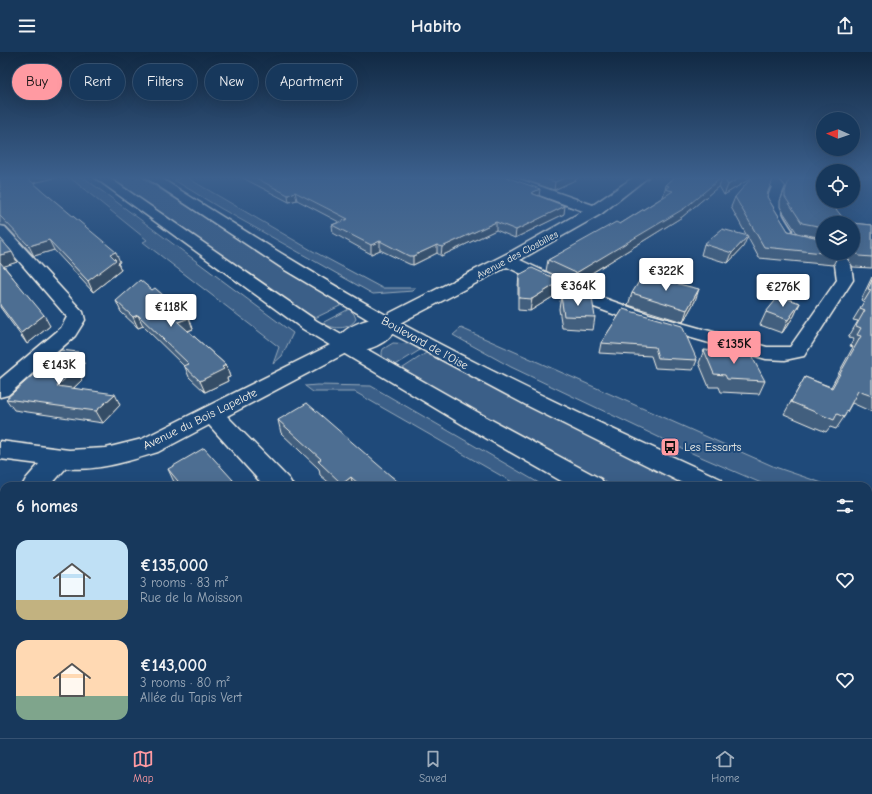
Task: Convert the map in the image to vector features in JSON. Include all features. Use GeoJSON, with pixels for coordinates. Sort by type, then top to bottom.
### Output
{"type":"FeatureCollection","features":[{"type":"Feature","properties":{"kind":"street"},"geometry":{"type":"LineString","coordinates":[[145,209],[310,325],[478,424],[585,482]]}},
{"type":"Feature","properties":{"kind":"street","name":"Boulevard de l'Oise"},"geometry":{"type":"LineString","coordinates":[[201,209],[272,255],[387,322],[526,397],[704,482]]}},
{"type":"Feature","properties":{"kind":"street"},"geometry":{"type":"LineString","coordinates":[[773,209],[790,238],[796,240]]}},
{"type":"Feature","properties":{"kind":"street","name":"Avenue des Closbilles"},"geometry":{"type":"LineString","coordinates":[[344,346],[348,337],[373,324],[387,322],[506,260],[596,210]]}},
{"type":"Feature","properties":{"kind":"street"},"geometry":{"type":"LineString","coordinates":[[0,230],[76,316],[76,320],[68,332],[0,390]]}},
{"type":"Feature","properties":{"kind":"street"},"geometry":{"type":"LineString","coordinates":[[506,260],[614,309],[749,349],[785,354],[797,352],[845,280],[843,265],[840,260]]}},
{"type":"Feature","properties":{"kind":"street","name":"Avenue du Bois Lapelote"},"geometry":{"type":"LineString","coordinates":[[0,450],[59,459],[100,458],[131,451],[161,441],[344,346]]}},
{"type":"Feature","properties":{"kind":"street"},"geometry":{"type":"LineString","coordinates":[[212,414],[276,482]]}},
{"type":"Feature","properties":{"kind":"street"},"geometry":{"type":"LineString","coordinates":[[39,482],[59,459]]}},
{"type":"Feature","properties":{"kind":"shaded area"},"geometry":{"type":"Polygon","coordinates":[[[109,209],[126,209],[293,333],[282,356],[273,364],[279,347],[143,242],[147,240],[109,209]]]}},
{"type":"Feature","properties":{"kind":"shaded area"},"geometry":{"type":"Polygon","coordinates":[[[155,209],[191,209],[342,305],[315,318],[274,292],[155,209]]]}},
{"type":"Feature","properties":{"kind":"shaded area"},"geometry":{"type":"Polygon","coordinates":[[[222,209],[241,209],[311,250],[382,288],[416,288],[413,291],[373,294],[222,209]]]}},
{"type":"Feature","properties":{"kind":"shaded area"},"geometry":{"type":"Polygon","coordinates":[[[349,309],[354,314],[356,319],[349,326],[335,328],[322,323],[349,309]]]}},
{"type":"Feature","properties":{"kind":"shaded area"},"geometry":{"type":"Polygon","coordinates":[[[461,328],[775,467],[819,482],[759,482],[694,454],[511,367],[453,335],[461,328]]]}},
{"type":"Feature","properties":{"kind":"shaded area"},"geometry":{"type":"Polygon","coordinates":[[[393,343],[411,344],[420,350],[394,366],[384,359],[382,355],[383,349],[393,343]]]}},
{"type":"Feature","properties":{"kind":"shaded area"},"geometry":{"type":"Polygon","coordinates":[[[426,353],[561,422],[684,482],[606,482],[400,370],[426,353]]]}},
{"type":"Feature","properties":{"kind":"shaded area"},"geometry":{"type":"Polygon","coordinates":[[[305,386],[371,386],[537,482],[512,482],[355,392],[313,392],[305,386]]]}},
{"type":"Feature","properties":{"kind":"building"},"geometry":{"type":"Polygon","coordinates":[[[0,209],[64,209],[116,252],[110,254],[116,260],[88,281],[49,240],[29,246],[0,216],[0,209]]]}},
{"type":"Feature","properties":{"kind":"building"},"geometry":{"type":"Polygon","coordinates":[[[328,209],[559,209],[516,230],[496,222],[442,247],[437,245],[413,256],[409,256],[380,241],[371,245],[332,225],[348,219],[328,209]]]}},
{"type":"Feature","properties":{"kind":"building"},"geometry":{"type":"Polygon","coordinates":[[[644,209],[683,209],[576,273],[548,260],[616,222],[620,224],[644,209]]]}},
{"type":"Feature","properties":{"kind":"building"},"geometry":{"type":"Polygon","coordinates":[[[742,209],[774,209],[788,231],[816,237],[816,252],[764,247],[742,209]]]}},
{"type":"Feature","properties":{"kind":"building"},"geometry":{"type":"Polygon","coordinates":[[[793,209],[836,209],[841,216],[816,216],[816,226],[802,223],[793,209]]]}},
{"type":"Feature","properties":{"kind":"building"},"geometry":{"type":"Polygon","coordinates":[[[860,224],[872,225],[872,257],[860,256],[860,224]]]}},
{"type":"Feature","properties":{"kind":"building"},"geometry":{"type":"Polygon","coordinates":[[[722,229],[748,236],[732,253],[704,244],[722,229]]]}},
{"type":"Feature","properties":{"kind":"building"},"geometry":{"type":"Polygon","coordinates":[[[0,238],[12,252],[0,255],[0,238]]]}},
{"type":"Feature","properties":{"kind":"building"},"geometry":{"type":"Polygon","coordinates":[[[0,262],[44,315],[21,333],[0,305],[0,262]]]}},
{"type":"Feature","properties":{"kind":"building"},"geometry":{"type":"Polygon","coordinates":[[[532,268],[561,281],[532,299],[519,298],[519,275],[532,268]]]}},
{"type":"Feature","properties":{"kind":"building"},"geometry":{"type":"Polygon","coordinates":[[[643,275],[699,289],[687,310],[632,293],[643,275]]]}},
{"type":"Feature","properties":{"kind":"building"},"geometry":{"type":"Polygon","coordinates":[[[140,280],[152,290],[155,288],[189,318],[178,322],[226,365],[222,367],[224,369],[200,381],[184,366],[189,364],[138,315],[133,317],[116,301],[140,280]]]}},
{"type":"Feature","properties":{"kind":"building"},"geometry":{"type":"Polygon","coordinates":[[[872,280],[872,396],[858,391],[844,417],[837,414],[834,420],[791,402],[805,377],[832,388],[861,336],[857,335],[861,328],[856,326],[865,310],[860,308],[871,290],[868,289],[872,280]]]}},
{"type":"Feature","properties":{"kind":"building"},"geometry":{"type":"Polygon","coordinates":[[[561,296],[592,298],[595,317],[564,316],[561,296]]]}},
{"type":"Feature","properties":{"kind":"building"},"geometry":{"type":"Polygon","coordinates":[[[779,296],[800,303],[788,320],[766,312],[779,296]]]}},
{"type":"Feature","properties":{"kind":"building"},"geometry":{"type":"Polygon","coordinates":[[[623,309],[682,326],[697,360],[658,358],[655,347],[601,343],[623,309]]]}},
{"type":"Feature","properties":{"kind":"building"},"geometry":{"type":"Polygon","coordinates":[[[61,350],[78,352],[78,365],[74,369],[76,369],[57,386],[115,394],[96,411],[6,399],[61,350]]]}},
{"type":"Feature","properties":{"kind":"building"},"geometry":{"type":"Polygon","coordinates":[[[704,350],[750,353],[765,381],[727,379],[725,375],[714,374],[704,350]]]}},
{"type":"Feature","properties":{"kind":"building"},"geometry":{"type":"Polygon","coordinates":[[[307,403],[398,482],[357,482],[351,477],[345,482],[340,482],[318,461],[321,459],[278,420],[307,403]]]}},
{"type":"Feature","properties":{"kind":"building"},"geometry":{"type":"Polygon","coordinates":[[[204,448],[233,480],[230,482],[179,482],[168,469],[204,448]]]}},
{"type":"Feature","properties":{"kind":"place","name":"Les Essarts"},"geometry":{"type":"Point","coordinates":[670,447]}}]}
